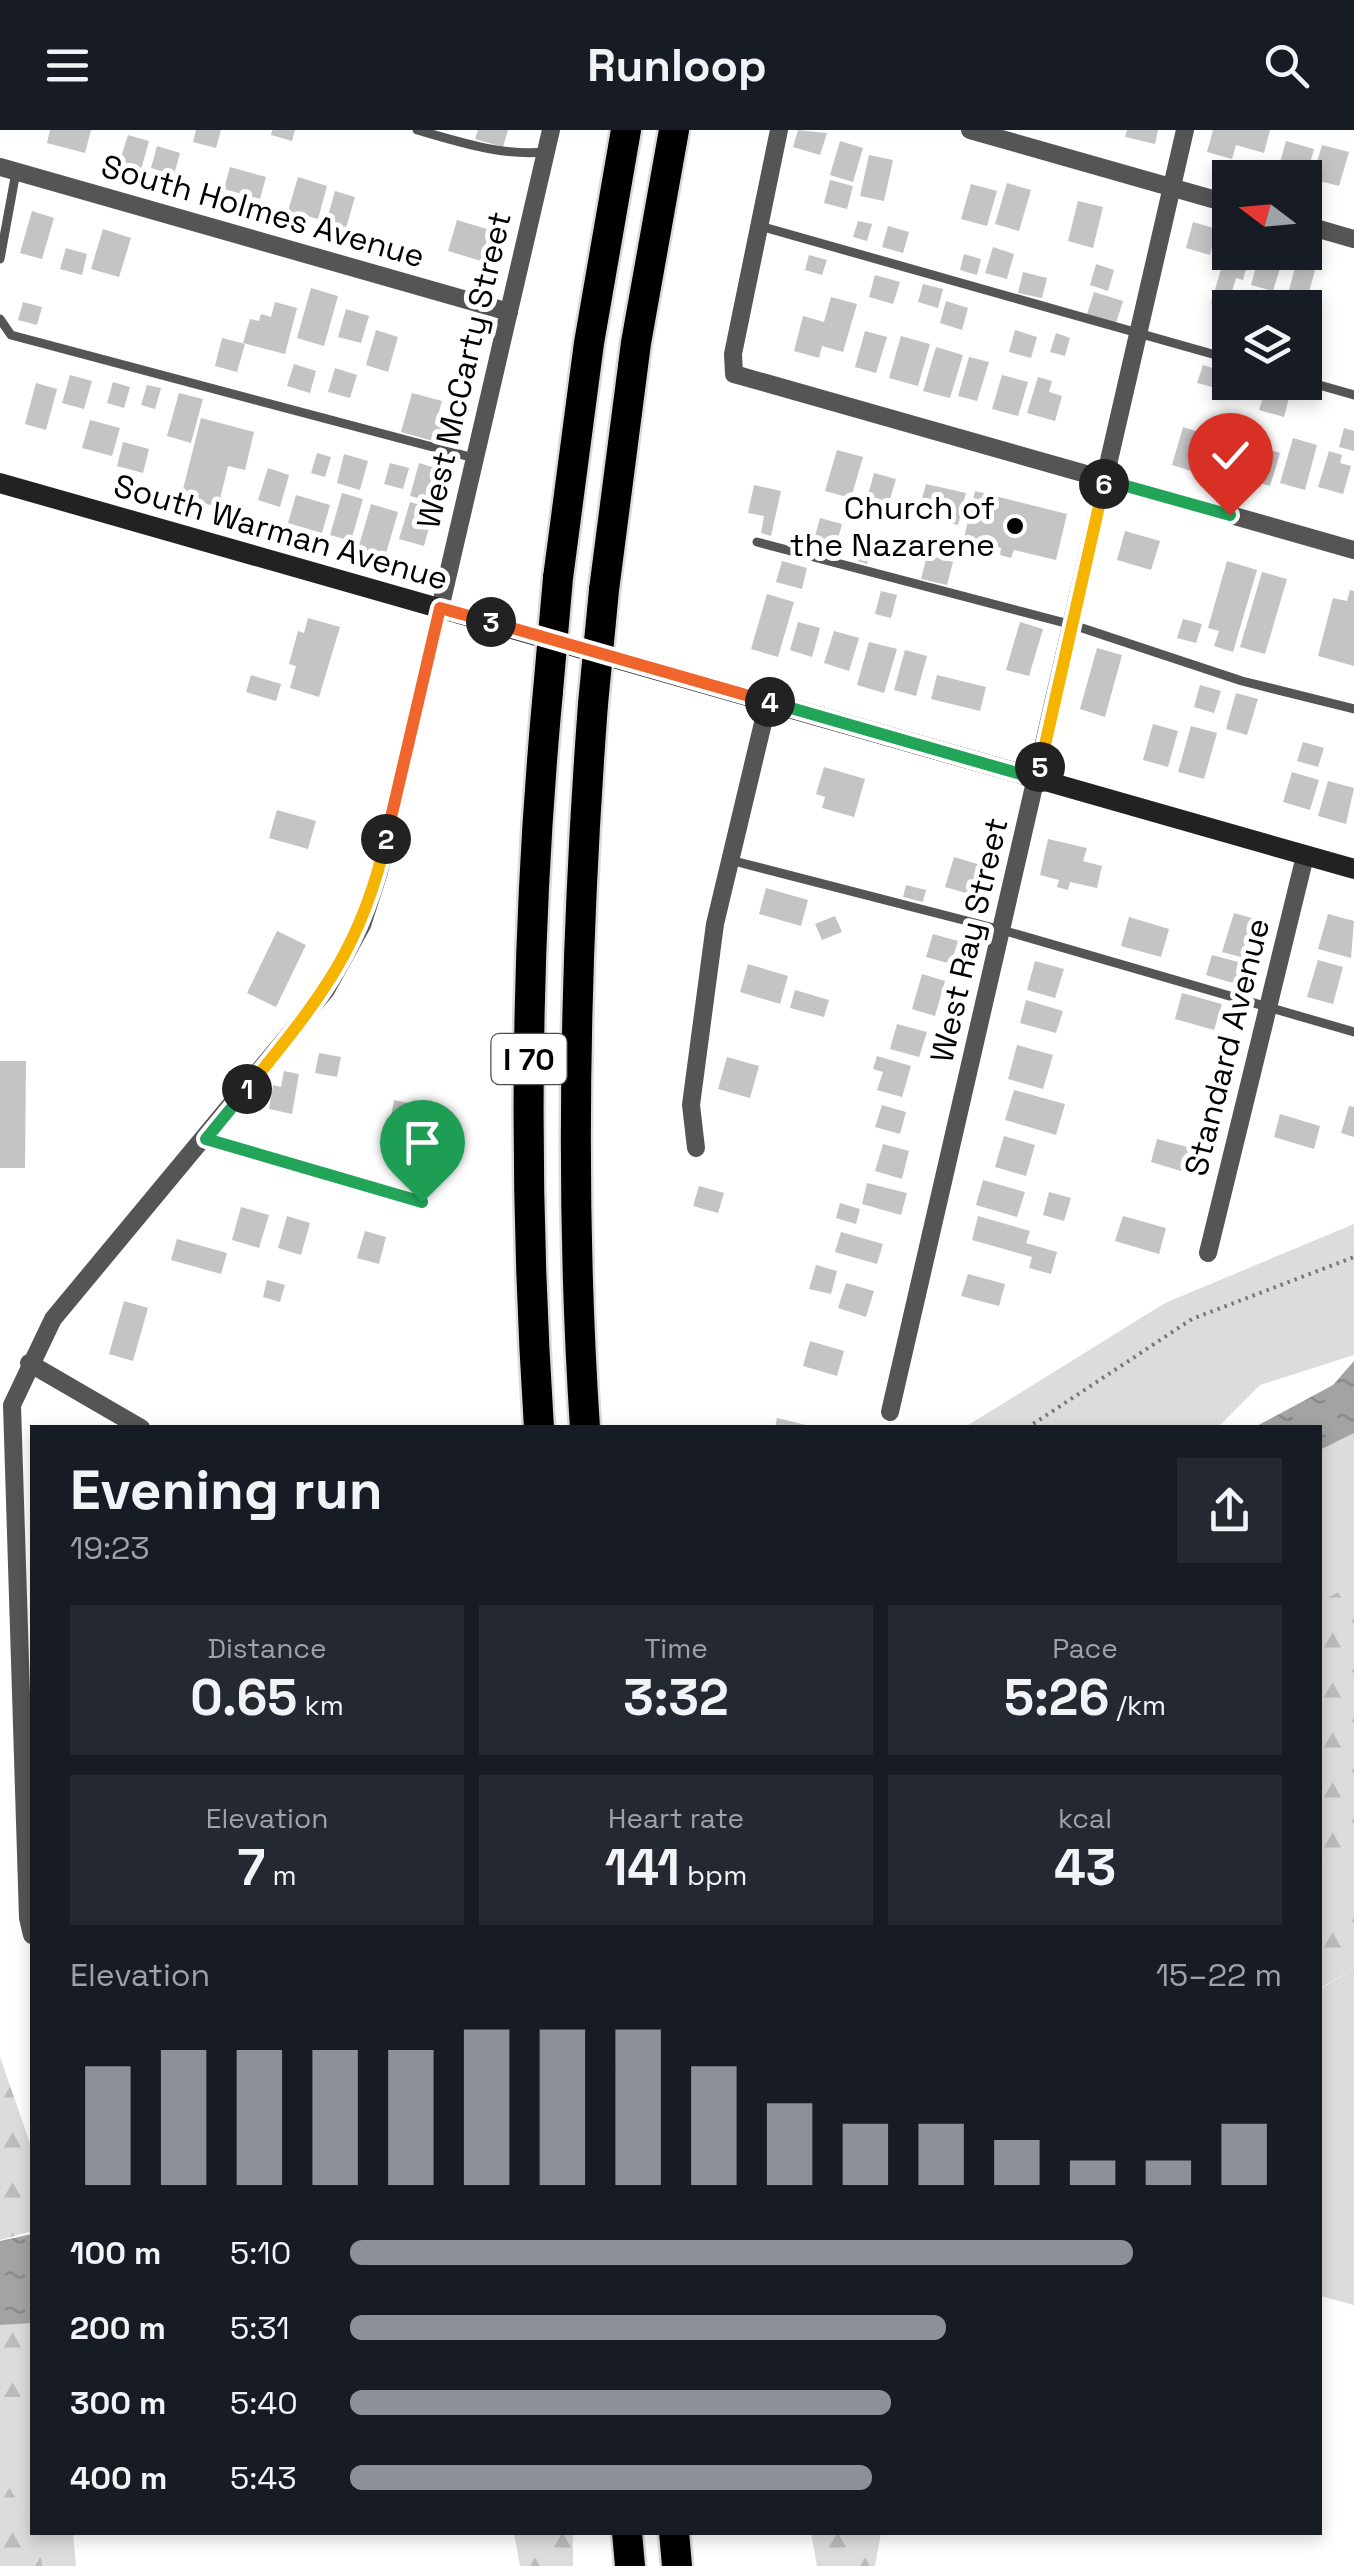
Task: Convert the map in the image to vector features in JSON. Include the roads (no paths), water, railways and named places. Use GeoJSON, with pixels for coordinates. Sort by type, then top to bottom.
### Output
{"type":"FeatureCollection","features":[{"type":"Feature","properties":{"kind":"highway","name":"I 70"},"geometry":{"type":"LineString","coordinates":[[539,1425],[532,1280],[529,1040],[536,839],[558,578],[589,343],[626,130]]}},
{"type":"Feature","properties":{"kind":"highway","name":"I 70"},"geometry":{"type":"LineString","coordinates":[[585,1425],[576,1084],[593,704],[636,343],[674,130]]}},
{"type":"Feature","properties":{"kind":"highway"},"geometry":{"type":"LineString","coordinates":[[627,2535],[630,2566]]}},
{"type":"Feature","properties":{"kind":"highway"},"geometry":{"type":"LineString","coordinates":[[674,2535],[676,2566]]}},
{"type":"Feature","properties":{"kind":"main road","name":"South Warman Avenue"},"geometry":{"type":"LineString","coordinates":[[0,483],[1354,870]]}},
{"type":"Feature","properties":{"kind":"street","name":"West McCarty Street"},"geometry":{"type":"LineString","coordinates":[[30,1926],[27,1678],[12,1405],[53,1318],[315,1005],[362,925],[379,872],[550,130]]}},
{"type":"Feature","properties":{"kind":"street"},"geometry":{"type":"LineString","coordinates":[[779,130],[756,225],[733,354],[734,374],[1354,550]]}},
{"type":"Feature","properties":{"kind":"street"},"geometry":{"type":"LineString","coordinates":[[970,130],[1212,199]]}},
{"type":"Feature","properties":{"kind":"street","name":"West Ray Street"},"geometry":{"type":"LineString","coordinates":[[890,1412],[1186,130]]}},
{"type":"Feature","properties":{"kind":"street","name":"South Holmes Avenue"},"geometry":{"type":"LineString","coordinates":[[8,169],[508,312]]}},
{"type":"Feature","properties":{"kind":"street"},"geometry":{"type":"LineString","coordinates":[[1322,230],[1354,239]]}},
{"type":"Feature","properties":{"kind":"street"},"geometry":{"type":"LineString","coordinates":[[696,1148],[692,1105],[715,924],[768,702]]}},
{"type":"Feature","properties":{"kind":"street","name":"Standard Avenue"},"geometry":{"type":"LineString","coordinates":[[1208,1253],[1305,856]]}},
{"type":"Feature","properties":{"kind":"street"},"geometry":{"type":"LineString","coordinates":[[206,1139],[422,1202]]}},
{"type":"Feature","properties":{"kind":"street"},"geometry":{"type":"LineString","coordinates":[[29,1363],[136,1425]]}},
{"type":"Feature","properties":{"kind":"lane"},"geometry":{"type":"LineString","coordinates":[[416,130],[488,150],[519,155],[545,152]]}},
{"type":"Feature","properties":{"kind":"lane"},"geometry":{"type":"LineString","coordinates":[[0,259],[8,169]]}},
{"type":"Feature","properties":{"kind":"lane"},"geometry":{"type":"LineString","coordinates":[[756,225],[1212,354]]}},
{"type":"Feature","properties":{"kind":"lane"},"geometry":{"type":"LineString","coordinates":[[0,319],[11,335],[474,458]]}},
{"type":"Feature","properties":{"kind":"lane"},"geometry":{"type":"LineString","coordinates":[[1322,386],[1354,395]]}},
{"type":"Feature","properties":{"kind":"lane"},"geometry":{"type":"LineString","coordinates":[[757,542],[1072,624],[1242,680],[1354,709]]}},
{"type":"Feature","properties":{"kind":"lane"},"geometry":{"type":"LineString","coordinates":[[730,860],[1002,930],[1354,1032]]}},
{"type":"Feature","properties":{"kind":"water"},"geometry":{"type":"Polygon","coordinates":[[[1354,1361],[1354,1433],[1322,1449],[1322,1425],[1259,1425],[1333,1385],[1354,1361]]]}},
{"type":"Feature","properties":{"kind":"water"},"geometry":{"type":"Polygon","coordinates":[[[30,2234],[30,2323],[0,2325],[0,2241],[30,2234]]]}},
{"type":"Feature","properties":{"kind":"place","name":"Church of the Nazarene"},"geometry":{"type":"Point","coordinates":[1015,526]}}]}
